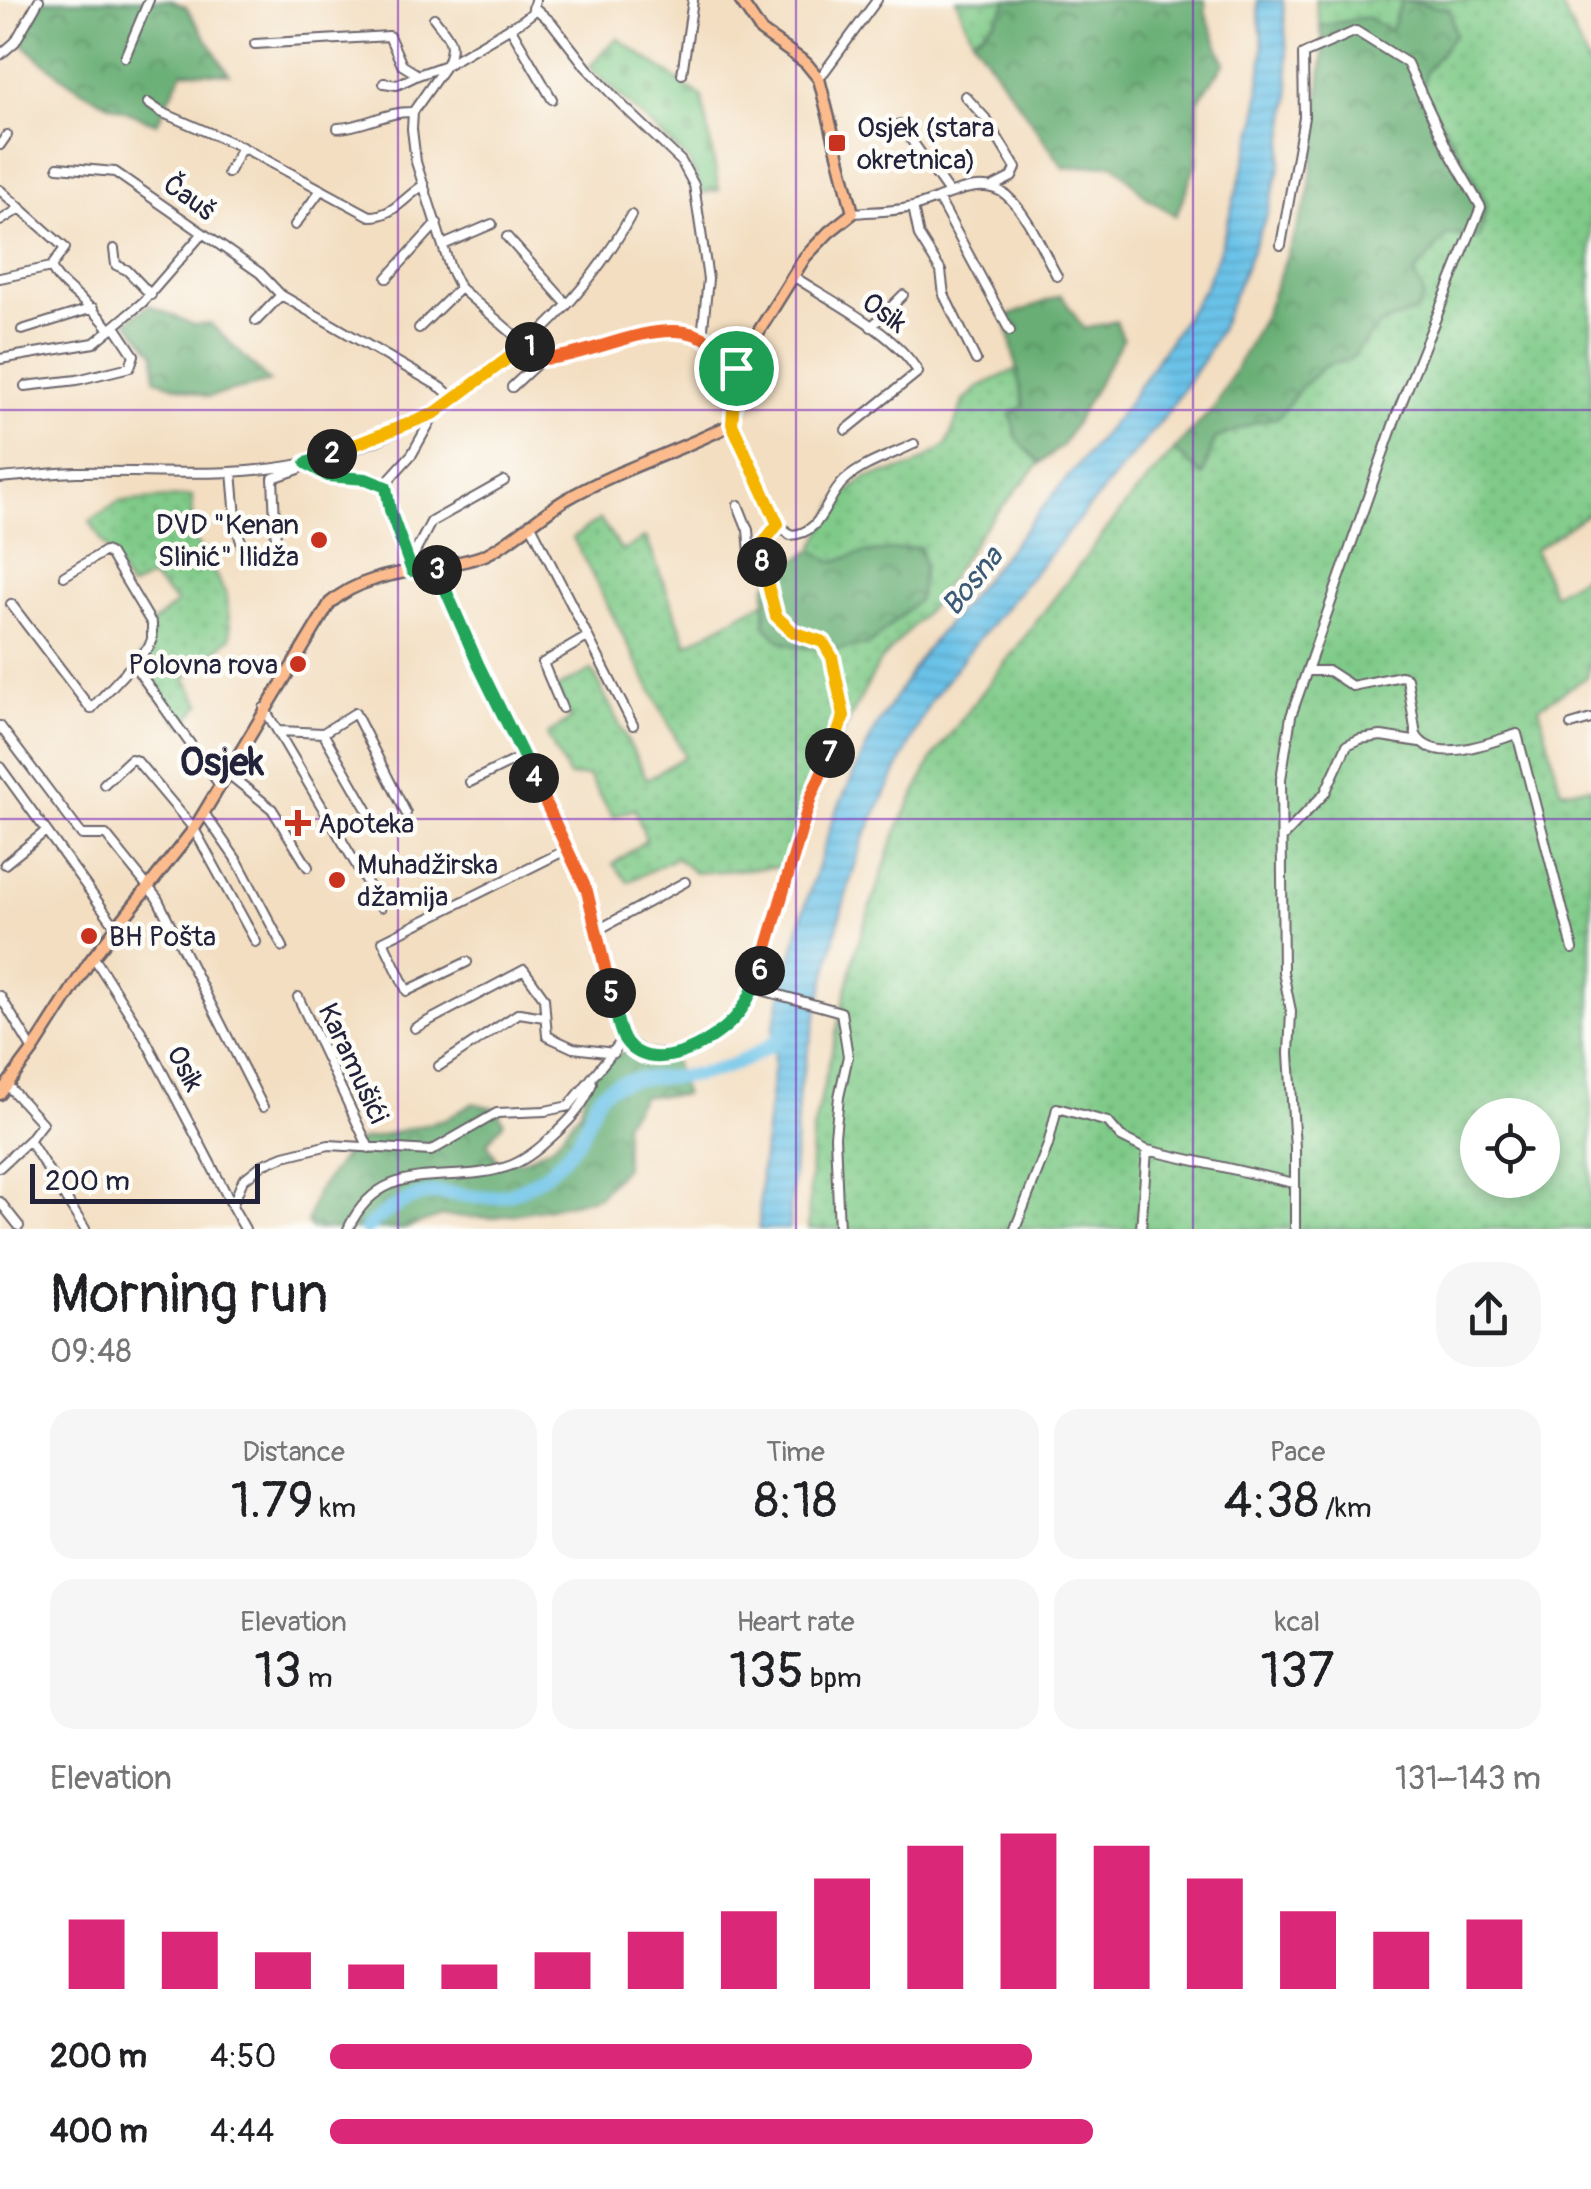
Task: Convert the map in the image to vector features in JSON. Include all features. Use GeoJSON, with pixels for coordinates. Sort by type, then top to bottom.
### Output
{"type":"FeatureCollection","features":[{"type":"Feature","properties":{"kind":"main road"},"geometry":{"type":"LineString","coordinates":[[4,1090],[93,956],[194,829],[330,603],[352,587],[411,567],[436,567],[488,554],[564,500],[623,470],[686,448],[732,424],[736,368],[817,244],[853,213],[819,79],[806,63],[761,32],[740,0]]}},
{"type":"Feature","properties":{"kind":"street"},"geometry":{"type":"LineString","coordinates":[[0,55],[15,42],[39,0]]}},
{"type":"Feature","properties":{"kind":"street"},"geometry":{"type":"LineString","coordinates":[[125,58],[149,0]]}},
{"type":"Feature","properties":{"kind":"street"},"geometry":{"type":"LineString","coordinates":[[682,74],[694,0]]}},
{"type":"Feature","properties":{"kind":"street"},"geometry":{"type":"LineString","coordinates":[[819,79],[877,0]]}},
{"type":"Feature","properties":{"kind":"street"},"geometry":{"type":"LineString","coordinates":[[384,83],[397,85],[446,64],[510,27],[534,4],[587,68],[682,161],[694,185],[706,259],[708,279],[702,336]]}},
{"type":"Feature","properties":{"kind":"street"},"geometry":{"type":"LineString","coordinates":[[434,18],[453,46],[446,64],[413,112],[412,141],[443,245],[460,288],[542,359]]}},
{"type":"Feature","properties":{"kind":"street"},"geometry":{"type":"LineString","coordinates":[[510,27],[552,98]]}},
{"type":"Feature","properties":{"kind":"street"},"geometry":{"type":"LineString","coordinates":[[1280,245],[1304,117],[1303,54],[1356,31],[1406,63],[1481,207],[1397,414],[1291,716],[1281,779],[1283,972],[1290,1012],[1295,1229]]}},
{"type":"Feature","properties":{"kind":"street"},"geometry":{"type":"LineString","coordinates":[[255,44],[384,35],[393,42],[402,66],[418,75]]}},
{"type":"Feature","properties":{"kind":"street"},"geometry":{"type":"LineString","coordinates":[[853,213],[914,207],[948,193],[992,188],[1012,177],[1016,168],[986,119],[965,96]]}},
{"type":"Feature","properties":{"kind":"street"},"geometry":{"type":"LineString","coordinates":[[148,103],[242,147],[374,217],[397,207],[424,184]]}},
{"type":"Feature","properties":{"kind":"street"},"geometry":{"type":"LineString","coordinates":[[338,128],[362,126],[387,114],[413,112]]}},
{"type":"Feature","properties":{"kind":"street"},"geometry":{"type":"LineString","coordinates":[[900,124],[948,193]]}},
{"type":"Feature","properties":{"kind":"street"},"geometry":{"type":"LineString","coordinates":[[0,146],[7,135]]}},
{"type":"Feature","properties":{"kind":"street"},"geometry":{"type":"LineString","coordinates":[[228,173],[242,147]]}},
{"type":"Feature","properties":{"kind":"street","name":"Čauš"},"geometry":{"type":"LineString","coordinates":[[58,167],[114,172],[260,273],[282,296],[442,388],[455,400]]}},
{"type":"Feature","properties":{"kind":"street"},"geometry":{"type":"LineString","coordinates":[[992,188],[1005,194],[1014,205],[1057,276]]}},
{"type":"Feature","properties":{"kind":"street"},"geometry":{"type":"LineString","coordinates":[[0,190],[65,248],[51,267],[0,278]]}},
{"type":"Feature","properties":{"kind":"street"},"geometry":{"type":"LineString","coordinates":[[295,225],[320,191]]}},
{"type":"Feature","properties":{"kind":"street"},"geometry":{"type":"LineString","coordinates":[[938,198],[1010,331]]}},
{"type":"Feature","properties":{"kind":"street","name":"Osik"},"geometry":{"type":"LineString","coordinates":[[914,207],[919,236],[941,271],[944,296],[976,360]]}},
{"type":"Feature","properties":{"kind":"street"},"geometry":{"type":"LineString","coordinates":[[0,221],[19,209]]}},
{"type":"Feature","properties":{"kind":"street"},"geometry":{"type":"LineString","coordinates":[[0,478],[76,472],[232,472],[304,463],[367,442],[435,413],[527,344],[567,304],[613,246],[631,215]]}},
{"type":"Feature","properties":{"kind":"street"},"geometry":{"type":"LineString","coordinates":[[387,278],[437,223]]}},
{"type":"Feature","properties":{"kind":"street"},"geometry":{"type":"LineString","coordinates":[[443,245],[492,224]]}},
{"type":"Feature","properties":{"kind":"street"},"geometry":{"type":"LineString","coordinates":[[0,358],[94,343],[151,295],[202,234]]}},
{"type":"Feature","properties":{"kind":"street"},"geometry":{"type":"LineString","coordinates":[[508,237],[567,304]]}},
{"type":"Feature","properties":{"kind":"street"},"geometry":{"type":"LineString","coordinates":[[114,249],[116,266],[127,270],[151,295]]}},
{"type":"Feature","properties":{"kind":"street"},"geometry":{"type":"LineString","coordinates":[[25,386],[130,368],[134,355],[93,308],[61,282],[51,267]]}},
{"type":"Feature","properties":{"kind":"street","name":"Osik"},"geometry":{"type":"LineString","coordinates":[[793,276],[871,327],[906,355],[918,372],[846,430]]}},
{"type":"Feature","properties":{"kind":"street"},"geometry":{"type":"LineString","coordinates":[[419,328],[460,288]]}},
{"type":"Feature","properties":{"kind":"street"},"geometry":{"type":"LineString","coordinates":[[871,327],[903,295]]}},
{"type":"Feature","properties":{"kind":"street"},"geometry":{"type":"LineString","coordinates":[[256,321],[282,296]]}},
{"type":"Feature","properties":{"kind":"street"},"geometry":{"type":"LineString","coordinates":[[22,330],[93,308]]}},
{"type":"Feature","properties":{"kind":"street"},"geometry":{"type":"LineString","coordinates":[[512,388],[542,359],[580,354],[658,330],[702,336],[730,358],[736,368]]}},
{"type":"Feature","properties":{"kind":"street"},"geometry":{"type":"LineString","coordinates":[[411,567],[393,520],[386,487],[412,454],[435,413]]}},
{"type":"Feature","properties":{"kind":"street"},"geometry":{"type":"LineString","coordinates":[[732,424],[778,524],[790,534],[808,531],[822,517],[846,479],[914,444]]}},
{"type":"Feature","properties":{"kind":"street"},"geometry":{"type":"LineString","coordinates":[[304,463],[328,476],[366,479],[386,487]]}},
{"type":"Feature","properties":{"kind":"street"},"geometry":{"type":"LineString","coordinates":[[276,542],[273,478],[299,469],[304,463]]}},
{"type":"Feature","properties":{"kind":"street"},"geometry":{"type":"LineString","coordinates":[[232,472],[233,501],[244,551]]}},
{"type":"Feature","properties":{"kind":"street"},"geometry":{"type":"LineString","coordinates":[[411,567],[430,522],[504,482]]}},
{"type":"Feature","properties":{"kind":"street"},"geometry":{"type":"LineString","coordinates":[[738,505],[748,530],[750,553],[757,551],[778,524]]}},
{"type":"Feature","properties":{"kind":"street"},"geometry":{"type":"LineString","coordinates":[[530,523],[632,725]]}},
{"type":"Feature","properties":{"kind":"street"},"geometry":{"type":"LineString","coordinates":[[436,567],[587,891],[624,1038],[648,1054],[683,1053],[724,1028],[742,1010],[754,988],[811,797],[844,716],[829,649],[815,637],[793,632],[776,616],[766,569],[757,551]]}},
{"type":"Feature","properties":{"kind":"street"},"geometry":{"type":"LineString","coordinates":[[11,604],[91,709],[149,647],[152,624],[110,554],[98,553],[64,576]]}},
{"type":"Feature","properties":{"kind":"street"},"geometry":{"type":"LineString","coordinates":[[562,708],[544,664],[588,636]]}},
{"type":"Feature","properties":{"kind":"street"},"geometry":{"type":"LineString","coordinates":[[133,664],[219,784]]}},
{"type":"Feature","properties":{"kind":"street"},"geometry":{"type":"LineString","coordinates":[[1307,671],[1328,671],[1352,686],[1407,678],[1420,742]]}},
{"type":"Feature","properties":{"kind":"street"},"geometry":{"type":"LineString","coordinates":[[264,708],[381,908]]}},
{"type":"Feature","properties":{"kind":"street"},"geometry":{"type":"LineString","coordinates":[[279,731],[323,734],[354,712],[406,813]]}},
{"type":"Feature","properties":{"kind":"street"},"geometry":{"type":"LineString","coordinates":[[1571,725],[1591,719]]}},
{"type":"Feature","properties":{"kind":"street","name":"Osik"},"geometry":{"type":"LineString","coordinates":[[0,726],[82,836],[106,835],[156,898],[263,1107]]}},
{"type":"Feature","properties":{"kind":"street"},"geometry":{"type":"LineString","coordinates":[[323,734],[372,820]]}},
{"type":"Feature","properties":{"kind":"street"},"geometry":{"type":"LineString","coordinates":[[1282,838],[1325,793],[1348,746],[1360,739],[1381,736],[1420,742],[1436,750],[1516,734],[1573,949]]}},
{"type":"Feature","properties":{"kind":"street"},"geometry":{"type":"LineString","coordinates":[[470,782],[523,756]]}},
{"type":"Feature","properties":{"kind":"street"},"geometry":{"type":"LineString","coordinates":[[104,784],[134,758],[194,829],[256,942]]}},
{"type":"Feature","properties":{"kind":"street"},"geometry":{"type":"LineString","coordinates":[[0,767],[116,927]]}},
{"type":"Feature","properties":{"kind":"street"},"geometry":{"type":"LineString","coordinates":[[226,773],[272,808],[308,867]]}},
{"type":"Feature","properties":{"kind":"street"},"geometry":{"type":"LineString","coordinates":[[204,813],[238,862],[284,947]]}},
{"type":"Feature","properties":{"kind":"street"},"geometry":{"type":"LineString","coordinates":[[5,864],[46,831]]}},
{"type":"Feature","properties":{"kind":"street"},"geometry":{"type":"LineString","coordinates":[[467,962],[407,991],[383,941],[568,849]]}},
{"type":"Feature","properties":{"kind":"street"},"geometry":{"type":"LineString","coordinates":[[596,931],[685,882]]}},
{"type":"Feature","properties":{"kind":"street","name":"Osik"},"geometry":{"type":"LineString","coordinates":[[93,956],[142,1033],[232,1206]]}},
{"type":"Feature","properties":{"kind":"street"},"geometry":{"type":"LineString","coordinates":[[415,1028],[520,970],[527,972],[540,991],[547,1036],[572,1048],[614,1053]]}},
{"type":"Feature","properties":{"kind":"street"},"geometry":{"type":"LineString","coordinates":[[754,988],[841,1012],[848,1056],[835,1136],[839,1229]]}},
{"type":"Feature","properties":{"kind":"street"},"geometry":{"type":"LineString","coordinates":[[0,996],[33,1050]]}},
{"type":"Feature","properties":{"kind":"street","name":"Karamušići"},"geometry":{"type":"LineString","coordinates":[[298,997],[369,1148]]}},
{"type":"Feature","properties":{"kind":"street"},"geometry":{"type":"LineString","coordinates":[[438,1066],[519,1013],[544,1017]]}},
{"type":"Feature","properties":{"kind":"street","name":"Karamušići"},"geometry":{"type":"LineString","coordinates":[[232,1206],[243,1180],[262,1165],[284,1156],[328,1145],[431,1152],[497,1113],[570,1106],[624,1038]]}},
{"type":"Feature","properties":{"kind":"street"},"geometry":{"type":"LineString","coordinates":[[348,1229],[364,1202],[395,1182],[490,1170],[512,1165],[535,1152],[580,1109],[594,1079]]}},
{"type":"Feature","properties":{"kind":"street"},"geometry":{"type":"LineString","coordinates":[[0,1167],[42,1123],[4,1090]]}},
{"type":"Feature","properties":{"kind":"street"},"geometry":{"type":"LineString","coordinates":[[1015,1229],[1048,1146],[1057,1108],[1108,1122],[1121,1137],[1146,1150],[1294,1183]]}},
{"type":"Feature","properties":{"kind":"street"},"geometry":{"type":"LineString","coordinates":[[29,1140],[85,1229]]}},
{"type":"Feature","properties":{"kind":"street"},"geometry":{"type":"LineString","coordinates":[[1141,1229],[1146,1150]]}},
{"type":"Feature","properties":{"kind":"street"},"geometry":{"type":"LineString","coordinates":[[0,1202],[18,1226]]}},
{"type":"Feature","properties":{"kind":"street"},"geometry":{"type":"LineString","coordinates":[[232,1206],[245,1229]]}},
{"type":"Feature","properties":{"kind":"green space"},"geometry":{"type":"Polygon","coordinates":[[[43,0],[170,0],[186,7],[229,74],[183,71],[157,123],[136,115],[70,82],[22,43],[43,0]]]}},
{"type":"Feature","properties":{"kind":"green space"},"geometry":{"type":"Polygon","coordinates":[[[956,0],[1008,0],[996,20],[973,39],[956,0]]]}},
{"type":"Feature","properties":{"kind":"green space"},"geometry":{"type":"Polygon","coordinates":[[[1008,0],[1205,0],[1206,15],[1225,63],[1198,100],[1197,162],[1176,216],[1146,197],[1114,164],[1064,168],[973,39],[996,20],[1008,0]]]}},
{"type":"Feature","properties":{"kind":"green space"},"geometry":{"type":"Polygon","coordinates":[[[1315,0],[1559,0],[1591,70],[1591,511],[1535,550],[1553,594],[1591,571],[1591,658],[1587,677],[1539,707],[1561,791],[1591,787],[1591,1229],[808,1229],[812,1135],[856,949],[896,832],[933,757],[1130,499],[1216,405],[1266,312],[1309,196],[1324,45],[1315,0]]]}},
{"type":"Feature","properties":{"kind":"green space"},"geometry":{"type":"Polygon","coordinates":[[[1402,0],[1450,9],[1455,34],[1426,72],[1422,91],[1487,204],[1479,238],[1447,235],[1414,274],[1424,295],[1418,310],[1379,325],[1351,359],[1325,366],[1302,386],[1279,417],[1215,439],[1203,476],[1174,450],[1216,405],[1266,312],[1309,196],[1324,46],[1320,26],[1367,17],[1390,31],[1402,0]]]}},
{"type":"Feature","properties":{"kind":"green space"},"geometry":{"type":"Polygon","coordinates":[[[617,38],[702,97],[719,190],[703,193],[688,160],[589,67],[617,38]]]}},
{"type":"Feature","properties":{"kind":"green space"},"geometry":{"type":"Polygon","coordinates":[[[1061,295],[1084,329],[1116,321],[1123,339],[1062,446],[1040,463],[1018,440],[1010,414],[1024,406],[1006,317],[1061,295]]]}},
{"type":"Feature","properties":{"kind":"green space"},"geometry":{"type":"Polygon","coordinates":[[[149,305],[194,325],[211,324],[270,382],[208,397],[155,379],[155,354],[127,321],[149,305]]]}},
{"type":"Feature","properties":{"kind":"green space"},"geometry":{"type":"Polygon","coordinates":[[[1017,369],[1024,406],[1010,414],[1018,440],[1040,463],[982,530],[931,606],[879,663],[808,799],[789,866],[695,873],[676,858],[628,882],[613,864],[646,840],[635,809],[613,817],[588,776],[569,777],[547,735],[571,719],[556,688],[592,670],[647,779],[685,756],[573,538],[600,519],[622,551],[646,537],[687,644],[766,601],[765,625],[920,547],[863,553],[832,562],[813,550],[836,503],[865,478],[912,467],[947,445],[963,402],[980,386],[1017,369]]]}},
{"type":"Feature","properties":{"kind":"green space"},"geometry":{"type":"Polygon","coordinates":[[[192,496],[192,534],[226,594],[231,637],[185,678],[201,704],[182,725],[133,664],[149,647],[152,624],[177,603],[151,577],[130,588],[90,521],[118,502],[192,496]]]}},
{"type":"Feature","properties":{"kind":"green space"},"geometry":{"type":"Polygon","coordinates":[[[920,547],[924,565],[919,599],[869,645],[833,650],[797,647],[779,640],[765,625],[766,585],[779,570],[813,550],[832,562],[863,553],[920,547]]]}},
{"type":"Feature","properties":{"kind":"green space"},"geometry":{"type":"Polygon","coordinates":[[[633,1048],[672,1054],[684,1095],[643,1096],[624,1122],[625,1167],[598,1197],[492,1218],[443,1216],[403,1229],[311,1229],[307,1222],[316,1193],[354,1142],[444,1120],[473,1103],[496,1108],[504,1122],[487,1143],[498,1161],[522,1161],[553,1145],[580,1111],[588,1080],[609,1058],[633,1048]]]}},
{"type":"Feature","properties":{"kind":"water"},"geometry":{"type":"Polygon","coordinates":[[[1257,0],[1283,0],[1290,95],[1280,168],[1267,214],[1220,329],[1163,419],[930,702],[862,842],[840,916],[799,1089],[789,1229],[759,1229],[761,1173],[774,1064],[773,1028],[804,909],[834,816],[876,727],[924,652],[1124,409],[1205,287],[1257,120],[1263,47],[1257,0]]]}},
{"type":"Feature","properties":{"kind":"waterway"},"geometry":{"type":"LineString","coordinates":[[366,1229],[381,1216],[421,1195],[487,1198],[516,1191],[567,1154],[605,1090],[632,1080],[722,1069],[749,1058],[785,1033]]}},
{"type":"Feature","properties":{"kind":"place","name":"Osjek (stara okretnica)"},"geometry":{"type":"Point","coordinates":[837,143]}},
{"type":"Feature","properties":{"kind":"place","name":"DVD \"Kenan Slinić\" Ilidža"},"geometry":{"type":"Point","coordinates":[319,540]}},
{"type":"Feature","properties":{"kind":"place","name":"Polovna rova"},"geometry":{"type":"Point","coordinates":[298,664]}},
{"type":"Feature","properties":{"kind":"place","name":"Apoteka"},"geometry":{"type":"Point","coordinates":[298,823]}},
{"type":"Feature","properties":{"kind":"place","name":"Muhadžirska džamija"},"geometry":{"type":"Point","coordinates":[337,880]}},
{"type":"Feature","properties":{"kind":"place","name":"BH Pošta"},"geometry":{"type":"Point","coordinates":[89,936]}},
{"type":"Feature","properties":{"kind":"district","name":"Osjek"},"geometry":{"type":"Point","coordinates":[222,762]}},
{"type":"Feature","properties":{"kind":"route"},"geometry":{"type":"LineString","coordinates":[[677,331],[702,336],[730,358],[736,368],[732,424],[778,524],[757,551],[766,569],[772,610],[793,632],[815,637],[829,649],[844,716],[811,797],[764,959],[742,1010],[699,1046],[683,1053],[658,1056],[639,1052],[624,1038],[587,891],[436,567],[412,571],[386,487],[366,479],[328,476],[306,463],[435,413],[527,344],[542,359],[564,358],[638,334],[677,331]]}},
{"type":"Feature","properties":{"kind":"water label","name":"Bosna"},"geometry":{"type":"Point","coordinates":[972,581]}}]}
